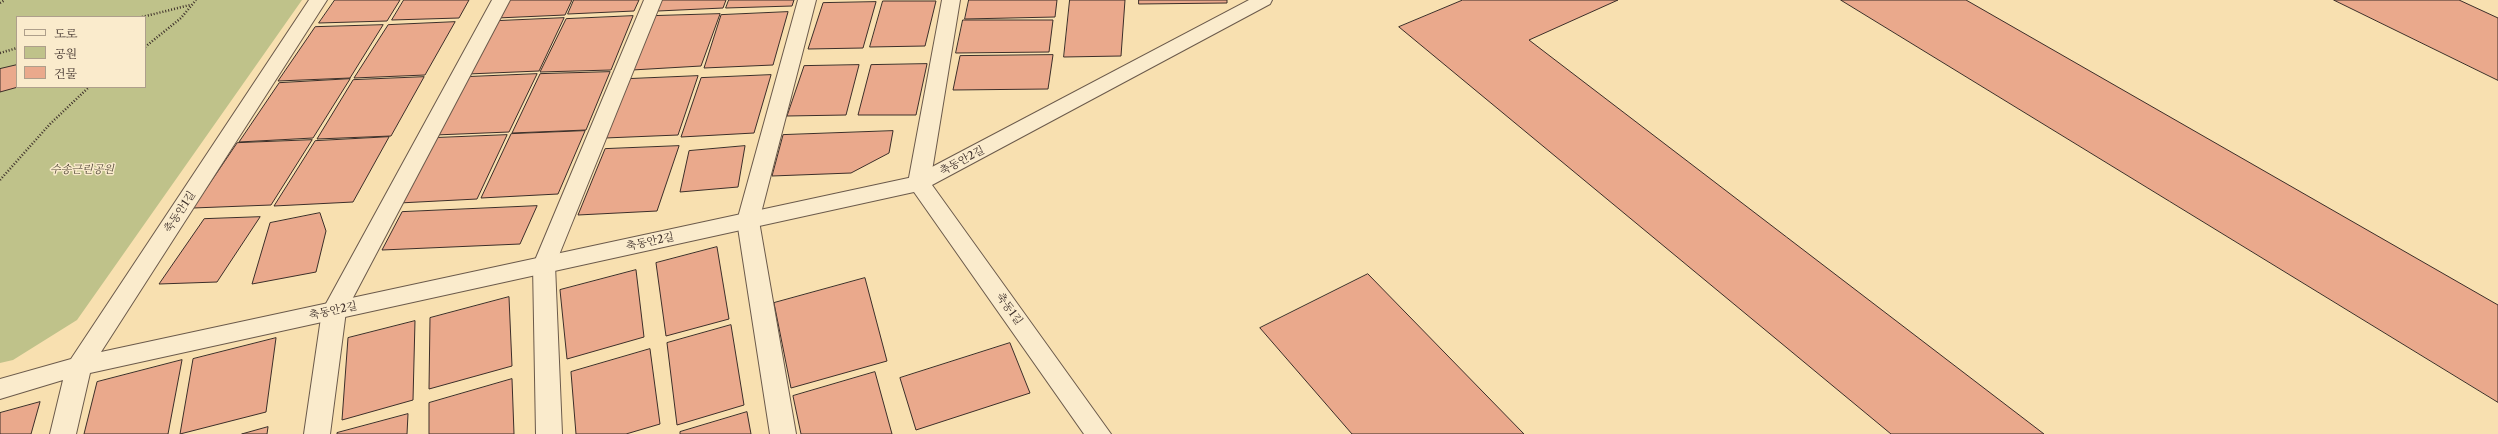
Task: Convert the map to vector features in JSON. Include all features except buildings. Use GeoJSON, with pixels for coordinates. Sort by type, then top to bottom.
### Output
{"type":"FeatureCollection","features":[{"type":"Feature","properties":{"kind":"street","name":"축동안1길"},"geometry":{"type":"LineString","coordinates":[[63,434],[79,366],[318,0]]}},
{"type":"Feature","properties":{"kind":"street"},"geometry":{"type":"LineString","coordinates":[[316,434],[334,311],[501,0]]}},
{"type":"Feature","properties":{"kind":"street"},"geometry":{"type":"LineString","coordinates":[[549,434],[544,265],[653,0]]}},
{"type":"Feature","properties":{"kind":"street"},"geometry":{"type":"LineString","coordinates":[[783,434],[748,221],[807,0]]}},
{"type":"Feature","properties":{"kind":"street"},"geometry":{"type":"LineString","coordinates":[[919,183],[952,0]]}},
{"type":"Feature","properties":{"kind":"street","name":"축동안2길"},"geometry":{"type":"LineString","coordinates":[[0,389],[79,366],[919,183],[1263,0]]}},
{"type":"Feature","properties":{"kind":"street","name":"축동1길"},"geometry":{"type":"LineString","coordinates":[[919,183],[1098,434]]}},
{"type":"Feature","properties":{"kind":"path"},"geometry":{"type":"LineString","coordinates":[[0,3],[5,0]]}},
{"type":"Feature","properties":{"kind":"path"},"geometry":{"type":"LineString","coordinates":[[146,46],[181,18],[196,0]]}},
{"type":"Feature","properties":{"kind":"path"},"geometry":{"type":"LineString","coordinates":[[146,16],[191,5]]}},
{"type":"Feature","properties":{"kind":"path"},"geometry":{"type":"LineString","coordinates":[[0,53],[16,48]]}},
{"type":"Feature","properties":{"kind":"path"},"geometry":{"type":"LineString","coordinates":[[0,180],[50,124],[88,88]]}},
{"type":"Feature","properties":{"kind":"green space","name":"수송근린공원"},"geometry":{"type":"Polygon","coordinates":[[[0,0],[302,0],[77,320],[13,360],[0,363],[0,0]]]}}]}
